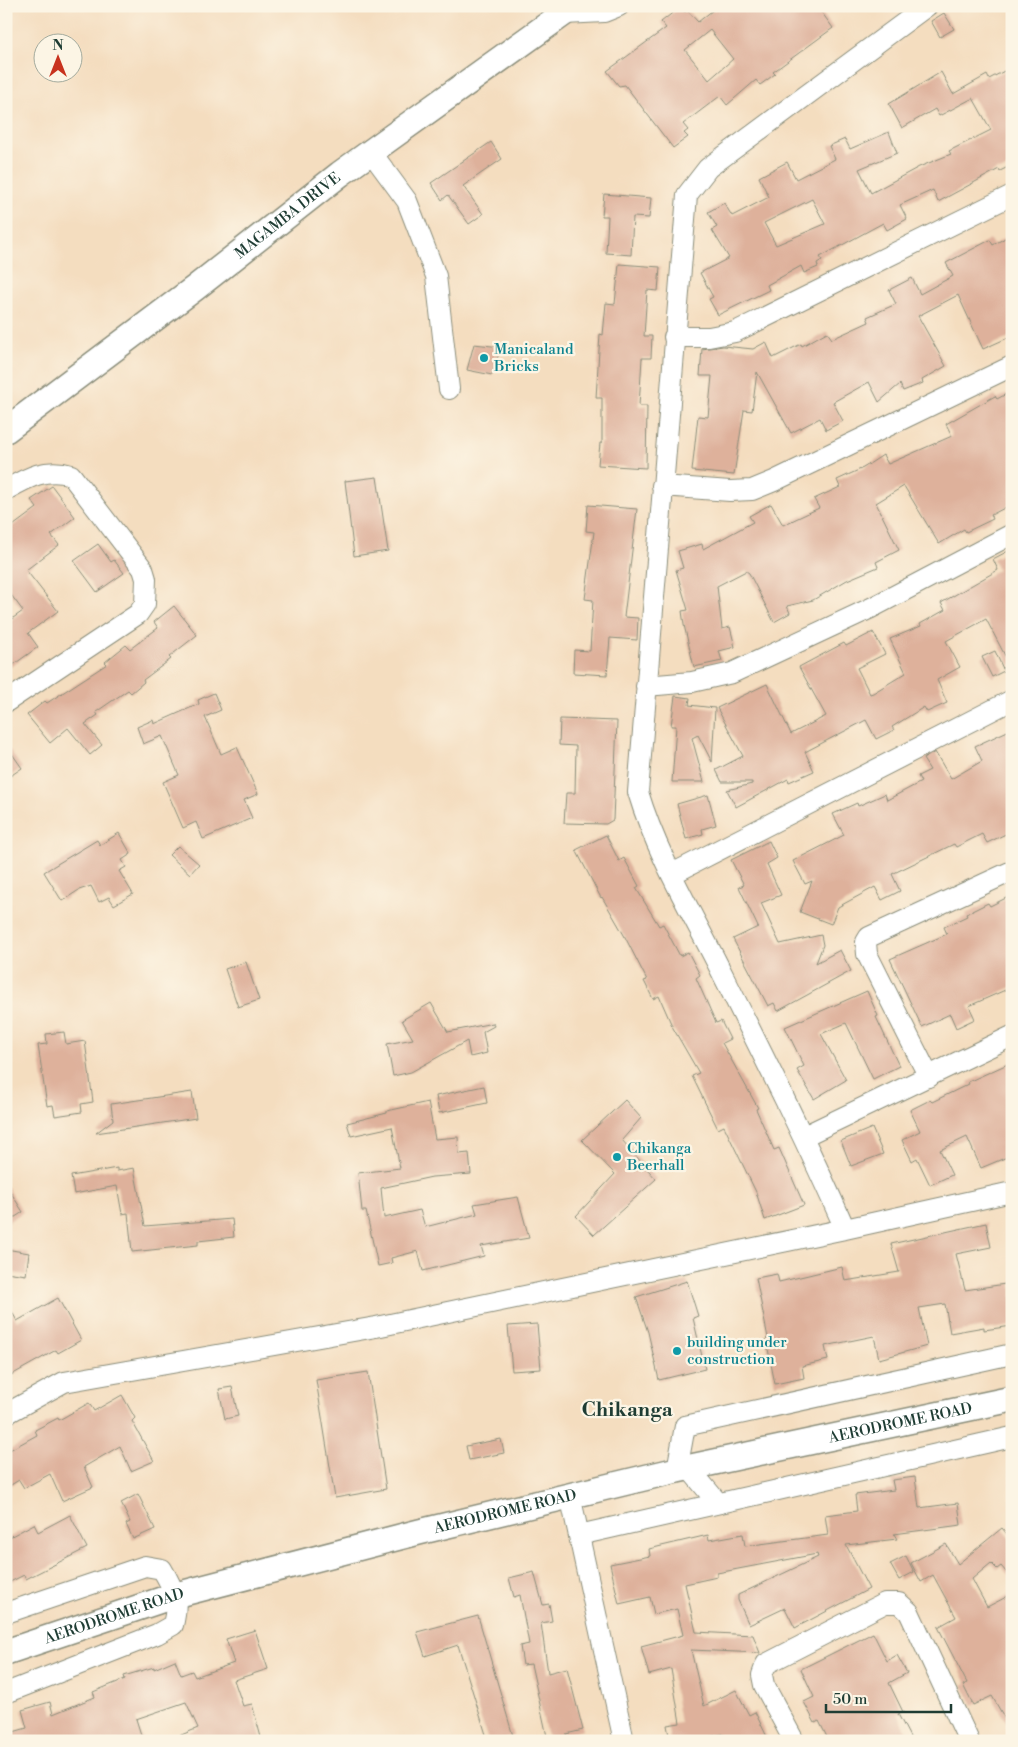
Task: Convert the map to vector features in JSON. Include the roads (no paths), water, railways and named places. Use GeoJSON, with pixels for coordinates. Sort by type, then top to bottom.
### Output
{"type":"FeatureCollection","features":[{"type":"Feature","properties":{"kind":"street"},"geometry":{"type":"LineString","coordinates":[[569,10],[604,12],[619,6]]}},
{"type":"Feature","properties":{"kind":"street"},"geometry":{"type":"LineString","coordinates":[[845,1229],[804,1136],[645,817],[638,792],[687,195],[708,168],[927,6]]}},
{"type":"Feature","properties":{"kind":"street","name":"MAGAMBA DRIVE"},"geometry":{"type":"LineString","coordinates":[[6,430],[196,288],[371,152],[569,10]]}},
{"type":"Feature","properties":{"kind":"street"},"geometry":{"type":"LineString","coordinates":[[371,152],[407,201],[436,276],[449,389]]}},
{"type":"Feature","properties":{"kind":"street"},"geometry":{"type":"LineString","coordinates":[[674,336],[709,337],[735,332],[1012,194]]}},
{"type":"Feature","properties":{"kind":"street"},"geometry":{"type":"LineString","coordinates":[[662,486],[730,491],[752,490],[1012,366]]}},
{"type":"Feature","properties":{"kind":"street"},"geometry":{"type":"LineString","coordinates":[[6,490],[42,472],[57,471],[71,475],[143,569],[146,591],[145,604],[138,614],[6,702]]}},
{"type":"Feature","properties":{"kind":"street"},"geometry":{"type":"LineString","coordinates":[[646,686],[692,682],[732,673],[871,608],[1012,534]]}},
{"type":"Feature","properties":{"kind":"street"},"geometry":{"type":"LineString","coordinates":[[672,874],[1012,700]]}},
{"type":"Feature","properties":{"kind":"street"},"geometry":{"type":"LineString","coordinates":[[929,1077],[867,954],[866,942],[870,937],[1012,871]]}},
{"type":"Feature","properties":{"kind":"street"},"geometry":{"type":"LineString","coordinates":[[804,1136],[1012,1036]]}},
{"type":"Feature","properties":{"kind":"street"},"geometry":{"type":"LineString","coordinates":[[6,1414],[64,1382],[376,1327],[845,1229],[1012,1192]]}},
{"type":"Feature","properties":{"kind":"street"},"geometry":{"type":"LineString","coordinates":[[718,1503],[682,1469],[685,1426],[1012,1354]]}},
{"type":"Feature","properties":{"kind":"street","name":"AERODROME ROAD"},"geometry":{"type":"LineString","coordinates":[[6,1652],[176,1595],[682,1469],[1012,1399]]}},
{"type":"Feature","properties":{"kind":"street"},"geometry":{"type":"LineString","coordinates":[[579,1535],[1012,1437]]}},
{"type":"Feature","properties":{"kind":"street"},"geometry":{"type":"LineString","coordinates":[[570,1496],[624,1741]]}},
{"type":"Feature","properties":{"kind":"street"},"geometry":{"type":"LineString","coordinates":[[6,1612],[145,1566],[162,1569],[176,1595],[176,1611],[173,1625],[157,1634],[6,1693]]}},
{"type":"Feature","properties":{"kind":"street"},"geometry":{"type":"LineString","coordinates":[[794,1741],[764,1685],[762,1675],[766,1664],[885,1603],[899,1603],[909,1612],[969,1741]]}},
{"type":"Feature","properties":{"kind":"place","name":"Manicaland Bricks"},"geometry":{"type":"Point","coordinates":[484,358]}},
{"type":"Feature","properties":{"kind":"place","name":"Chikanga Beerhall"},"geometry":{"type":"Point","coordinates":[617,1157]}},
{"type":"Feature","properties":{"kind":"place","name":"building under construction"},"geometry":{"type":"Point","coordinates":[677,1351]}},
{"type":"Feature","properties":{"kind":"district","name":"Chikanga"},"geometry":{"type":"Point","coordinates":[627,1409]}}]}
